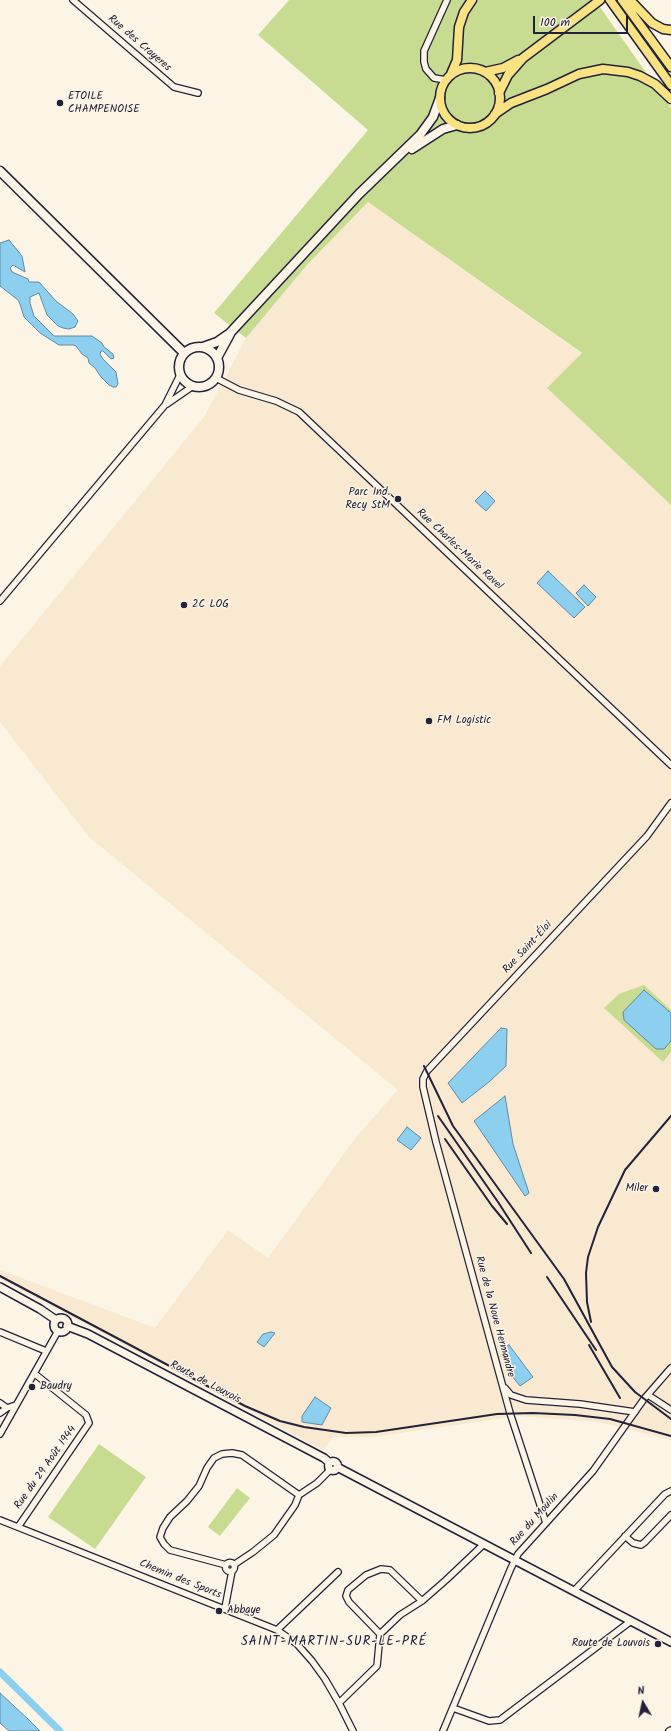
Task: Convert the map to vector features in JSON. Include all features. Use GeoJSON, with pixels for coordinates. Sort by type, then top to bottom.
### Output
{"type":"FeatureCollection","features":[{"type":"Feature","properties":{"kind":"main road"},"geometry":{"type":"LineString","coordinates":[[203,347],[209,350],[217,358],[219,369],[216,378],[206,386],[193,386],[183,380],[180,375],[179,364],[184,353],[196,347],[203,347],[217,342],[230,333],[359,194],[425,130],[433,117],[442,88],[449,77],[456,60],[459,27],[464,12],[472,0]]}},
{"type":"Feature","properties":{"kind":"main road"},"geometry":{"type":"LineString","coordinates":[[485,72],[503,68],[523,58],[600,0]]}},
{"type":"Feature","properties":{"kind":"main road"},"geometry":{"type":"LineString","coordinates":[[610,0],[671,84]]}},
{"type":"Feature","properties":{"kind":"main road"},"geometry":{"type":"LineString","coordinates":[[622,0],[671,67]]}},
{"type":"Feature","properties":{"kind":"main road"},"geometry":{"type":"LineString","coordinates":[[630,0],[652,23],[663,29],[671,30]]}},
{"type":"Feature","properties":{"kind":"main road"},"geometry":{"type":"LineString","coordinates":[[499,92],[508,75],[523,58]]}},
{"type":"Feature","properties":{"kind":"main road"},"geometry":{"type":"LineString","coordinates":[[449,77],[456,71],[468,68],[485,72],[493,78],[499,92],[499,104],[495,114]]}},
{"type":"Feature","properties":{"kind":"main road"},"geometry":{"type":"LineString","coordinates":[[440,98],[445,114],[457,124],[464,127],[475,127],[486,123],[495,114],[511,103],[547,89],[573,76],[592,70],[604,69],[628,72],[640,76],[655,84],[671,99]]}},
{"type":"Feature","properties":{"kind":"main road"},"geometry":{"type":"LineString","coordinates":[[389,166],[431,135],[457,124]]}},
{"type":"Feature","properties":{"kind":"main road"},"geometry":{"type":"LineString","coordinates":[[0,171],[184,353]]}},
{"type":"Feature","properties":{"kind":"main road"},"geometry":{"type":"LineString","coordinates":[[217,358],[230,333]]}},
{"type":"Feature","properties":{"kind":"street","name":"Rue des Crayeres"},"geometry":{"type":"LineString","coordinates":[[73,0],[174,87],[198,93]]}},
{"type":"Feature","properties":{"kind":"street"},"geometry":{"type":"LineString","coordinates":[[447,0],[424,51],[424,62],[426,69],[434,78],[449,77]]}},
{"type":"Feature","properties":{"kind":"street"},"geometry":{"type":"LineString","coordinates":[[0,601],[165,405],[180,375]]}},
{"type":"Feature","properties":{"kind":"street","name":"Rue Charles-Marie Ravel"},"geometry":{"type":"LineString","coordinates":[[216,378],[239,390],[276,401],[299,412],[671,765]]}},
{"type":"Feature","properties":{"kind":"street"},"geometry":{"type":"LineString","coordinates":[[165,405],[193,386]]}},
{"type":"Feature","properties":{"kind":"street","name":"Rue Saint-Éloi"},"geometry":{"type":"LineString","coordinates":[[429,1114],[422,1083],[424,1075],[427,1071],[647,836],[671,803]]}},
{"type":"Feature","properties":{"kind":"street","name":"Rue de la Noue Hermandre"},"geometry":{"type":"LineString","coordinates":[[429,1114],[512,1422],[546,1523]]}},
{"type":"Feature","properties":{"kind":"street"},"geometry":{"type":"LineString","coordinates":[[0,1287],[40,1308],[56,1320]]}},
{"type":"Feature","properties":{"kind":"street"},"geometry":{"type":"LineString","coordinates":[[56,1320],[60,1318],[64,1319],[67,1326],[64,1331],[58,1331]]}},
{"type":"Feature","properties":{"kind":"street"},"geometry":{"type":"LineString","coordinates":[[56,1320],[54,1326],[58,1331]]}},
{"type":"Feature","properties":{"kind":"street","name":"Route de Louvois"},"geometry":{"type":"LineString","coordinates":[[67,1326],[88,1334],[176,1380],[324,1458],[332,1467],[484,1544],[671,1642]]}},
{"type":"Feature","properties":{"kind":"street"},"geometry":{"type":"LineString","coordinates":[[0,1434],[58,1331]]}},
{"type":"Feature","properties":{"kind":"street"},"geometry":{"type":"LineString","coordinates":[[0,1332],[46,1350]]}},
{"type":"Feature","properties":{"kind":"street","name":"Rue du Moulin"},"geometry":{"type":"LineString","coordinates":[[443,1731],[514,1560],[593,1471],[635,1412],[671,1368]]}},
{"type":"Feature","properties":{"kind":"street","name":"Rue du 29 Août 1944"},"geometry":{"type":"LineString","coordinates":[[18,1526],[89,1423],[86,1415],[34,1374]]}},
{"type":"Feature","properties":{"kind":"street"},"geometry":{"type":"LineString","coordinates":[[502,1382],[506,1390],[511,1395],[526,1400],[580,1404],[635,1412]]}},
{"type":"Feature","properties":{"kind":"street"},"geometry":{"type":"LineString","coordinates":[[648,1395],[671,1410]]}},
{"type":"Feature","properties":{"kind":"street"},"geometry":{"type":"LineString","coordinates":[[0,1403],[7,1408]]}},
{"type":"Feature","properties":{"kind":"street"},"geometry":{"type":"LineString","coordinates":[[0,1413],[16,1404]]}},
{"type":"Feature","properties":{"kind":"street"},"geometry":{"type":"LineString","coordinates":[[235,1564],[231,1562],[226,1565],[170,1550],[160,1537],[162,1528],[199,1486],[207,1468],[214,1458],[222,1454],[232,1453],[242,1455],[299,1495]]}},
{"type":"Feature","properties":{"kind":"street"},"geometry":{"type":"LineString","coordinates":[[225,1608],[232,1571],[235,1564],[253,1552],[274,1534],[295,1505],[299,1495],[317,1483],[332,1467]]}},
{"type":"Feature","properties":{"kind":"street"},"geometry":{"type":"LineString","coordinates":[[574,1592],[665,1494],[671,1491]]}},
{"type":"Feature","properties":{"kind":"street"},"geometry":{"type":"LineString","coordinates":[[625,1536],[633,1543],[641,1545],[671,1515]]}},
{"type":"Feature","properties":{"kind":"street","name":"Chemin des Sports"},"geometry":{"type":"LineString","coordinates":[[0,1520],[225,1608],[277,1630],[297,1644],[312,1661],[339,1702],[353,1731]]}},
{"type":"Feature","properties":{"kind":"street"},"geometry":{"type":"LineString","coordinates":[[339,1702],[377,1666],[380,1634],[400,1615],[422,1601],[484,1544]]}},
{"type":"Feature","properties":{"kind":"street"},"geometry":{"type":"LineString","coordinates":[[226,1565],[226,1569],[232,1571]]}},
{"type":"Feature","properties":{"kind":"street"},"geometry":{"type":"LineString","coordinates":[[380,1634],[349,1602],[346,1596],[348,1590],[366,1575],[381,1569],[390,1570],[422,1601]]}},
{"type":"Feature","properties":{"kind":"street"},"geometry":{"type":"LineString","coordinates":[[277,1630],[338,1572]]}},
{"type":"Feature","properties":{"kind":"street"},"geometry":{"type":"LineString","coordinates":[[453,1708],[489,1721],[500,1720],[631,1621]]}},
{"type":"Feature","properties":{"kind":"shaded area"},"geometry":{"type":"Polygon","coordinates":[[[368,202],[582,354],[547,388],[671,505],[671,1440],[598,1422],[518,1416],[373,1437],[333,1437],[323,1450],[0,1279],[0,1270],[155,1328],[228,1230],[268,1258],[357,1136],[398,1090],[89,837],[0,722],[0,666],[204,417],[246,338],[306,266],[368,202]]]}},
{"type":"Feature","properties":{"kind":"green space"},"geometry":{"type":"Polygon","coordinates":[[[289,0],[595,0],[671,108],[671,505],[547,388],[582,353],[368,202],[306,266],[246,338],[214,313],[368,130],[258,35],[289,0]]]}},
{"type":"Feature","properties":{"kind":"green space"},"geometry":{"type":"Polygon","coordinates":[[[644,985],[671,1010],[671,1052],[663,1062],[604,1008],[619,994],[644,985]]]}},
{"type":"Feature","properties":{"kind":"green space"},"geometry":{"type":"Polygon","coordinates":[[[99,1444],[146,1477],[95,1549],[48,1517],[99,1444]]]}},
{"type":"Feature","properties":{"kind":"green space"},"geometry":{"type":"Polygon","coordinates":[[[237,1488],[250,1498],[220,1536],[208,1527],[237,1488]]]}},
{"type":"Feature","properties":{"kind":"water"},"geometry":{"type":"Polygon","coordinates":[[[9,240],[22,256],[25,272],[13,265],[10,268],[12,272],[28,279],[29,282],[39,282],[56,301],[73,314],[78,321],[75,327],[69,329],[58,326],[47,315],[39,293],[30,297],[30,303],[34,316],[54,336],[92,336],[102,343],[104,347],[113,354],[114,358],[111,359],[103,351],[101,351],[100,354],[116,372],[118,384],[116,387],[109,385],[101,377],[95,368],[89,363],[88,358],[82,354],[76,346],[59,345],[40,333],[24,317],[18,300],[0,286],[0,243],[9,240]]]}},
{"type":"Feature","properties":{"kind":"water"},"geometry":{"type":"Polygon","coordinates":[[[485,491],[495,501],[486,511],[475,501],[485,491]]]}},
{"type":"Feature","properties":{"kind":"water"},"geometry":{"type":"Polygon","coordinates":[[[548,571],[585,607],[574,618],[537,583],[548,571]]]}},
{"type":"Feature","properties":{"kind":"water"},"geometry":{"type":"Polygon","coordinates":[[[584,585],[596,597],[588,606],[576,593],[584,585]]]}},
{"type":"Feature","properties":{"kind":"water"},"geometry":{"type":"Polygon","coordinates":[[[644,990],[671,1013],[671,1041],[664,1049],[656,1049],[624,1020],[623,1012],[644,990]]]}},
{"type":"Feature","properties":{"kind":"water"},"geometry":{"type":"Polygon","coordinates":[[[501,1028],[507,1029],[506,1066],[489,1082],[462,1103],[448,1083],[501,1028]]]}},
{"type":"Feature","properties":{"kind":"water"},"geometry":{"type":"Polygon","coordinates":[[[505,1096],[513,1144],[529,1193],[525,1196],[474,1121],[505,1096]]]}},
{"type":"Feature","properties":{"kind":"water"},"geometry":{"type":"Polygon","coordinates":[[[407,1127],[421,1138],[411,1150],[397,1140],[407,1127]]]}},
{"type":"Feature","properties":{"kind":"water"},"geometry":{"type":"Polygon","coordinates":[[[271,1332],[275,1333],[264,1347],[257,1342],[263,1334],[271,1332]]]}},
{"type":"Feature","properties":{"kind":"water"},"geometry":{"type":"Polygon","coordinates":[[[509,1345],[533,1377],[520,1386],[507,1370],[502,1349],[509,1345]]]}},
{"type":"Feature","properties":{"kind":"water"},"geometry":{"type":"Polygon","coordinates":[[[315,1397],[331,1408],[322,1425],[302,1422],[302,1416],[315,1397]]]}},
{"type":"Feature","properties":{"kind":"water"},"geometry":{"type":"Polygon","coordinates":[[[0,1693],[40,1731],[9,1731],[0,1723],[0,1693]]]}},
{"type":"Feature","properties":{"kind":"waterway"},"geometry":{"type":"LineString","coordinates":[[0,1672],[60,1731]]}},
{"type":"Feature","properties":{"kind":"railway"},"geometry":{"type":"LineString","coordinates":[[424,1066],[453,1126],[564,1279],[612,1367],[635,1392],[671,1419]]}},
{"type":"Feature","properties":{"kind":"railway"},"geometry":{"type":"LineString","coordinates":[[438,1116],[498,1202],[531,1253]]}},
{"type":"Feature","properties":{"kind":"railway"},"geometry":{"type":"LineString","coordinates":[[591,1322],[587,1302],[586,1273],[588,1257],[598,1227],[625,1170],[671,1116]]}},
{"type":"Feature","properties":{"kind":"railway"},"geometry":{"type":"LineString","coordinates":[[445,1139],[492,1206],[507,1224]]}},
{"type":"Feature","properties":{"kind":"railway"},"geometry":{"type":"LineString","coordinates":[[0,1276],[245,1406],[280,1421],[304,1427],[346,1433],[376,1432],[497,1414],[533,1413],[575,1415],[610,1419],[671,1436]]}},
{"type":"Feature","properties":{"kind":"railway"},"geometry":{"type":"LineString","coordinates":[[547,1277],[596,1350]]}},
{"type":"Feature","properties":{"kind":"railway"},"geometry":{"type":"LineString","coordinates":[[589,1345],[620,1398]]}},
{"type":"Feature","properties":{"kind":"place","name":"ETOILE CHAMPENOISE"},"geometry":{"type":"Point","coordinates":[60,103]}},
{"type":"Feature","properties":{"kind":"place","name":"Parc Ind. Recy StM"},"geometry":{"type":"Point","coordinates":[398,499]}},
{"type":"Feature","properties":{"kind":"place","name":"2C LOG"},"geometry":{"type":"Point","coordinates":[184,605]}},
{"type":"Feature","properties":{"kind":"place","name":"FM Logistic"},"geometry":{"type":"Point","coordinates":[429,721]}},
{"type":"Feature","properties":{"kind":"place","name":"Miler"},"geometry":{"type":"Point","coordinates":[656,1189]}},
{"type":"Feature","properties":{"kind":"place","name":"Baudry"},"geometry":{"type":"Point","coordinates":[32,1387]}},
{"type":"Feature","properties":{"kind":"place","name":"Abbaye"},"geometry":{"type":"Point","coordinates":[219,1611]}},
{"type":"Feature","properties":{"kind":"place","name":"Route de Louvois"},"geometry":{"type":"Point","coordinates":[658,1644]}},
{"type":"Feature","properties":{"kind":"district","name":"SAINT-MARTIN-SUR-LE-PRÉ"},"geometry":{"type":"Point","coordinates":[334,1643]}}]}
